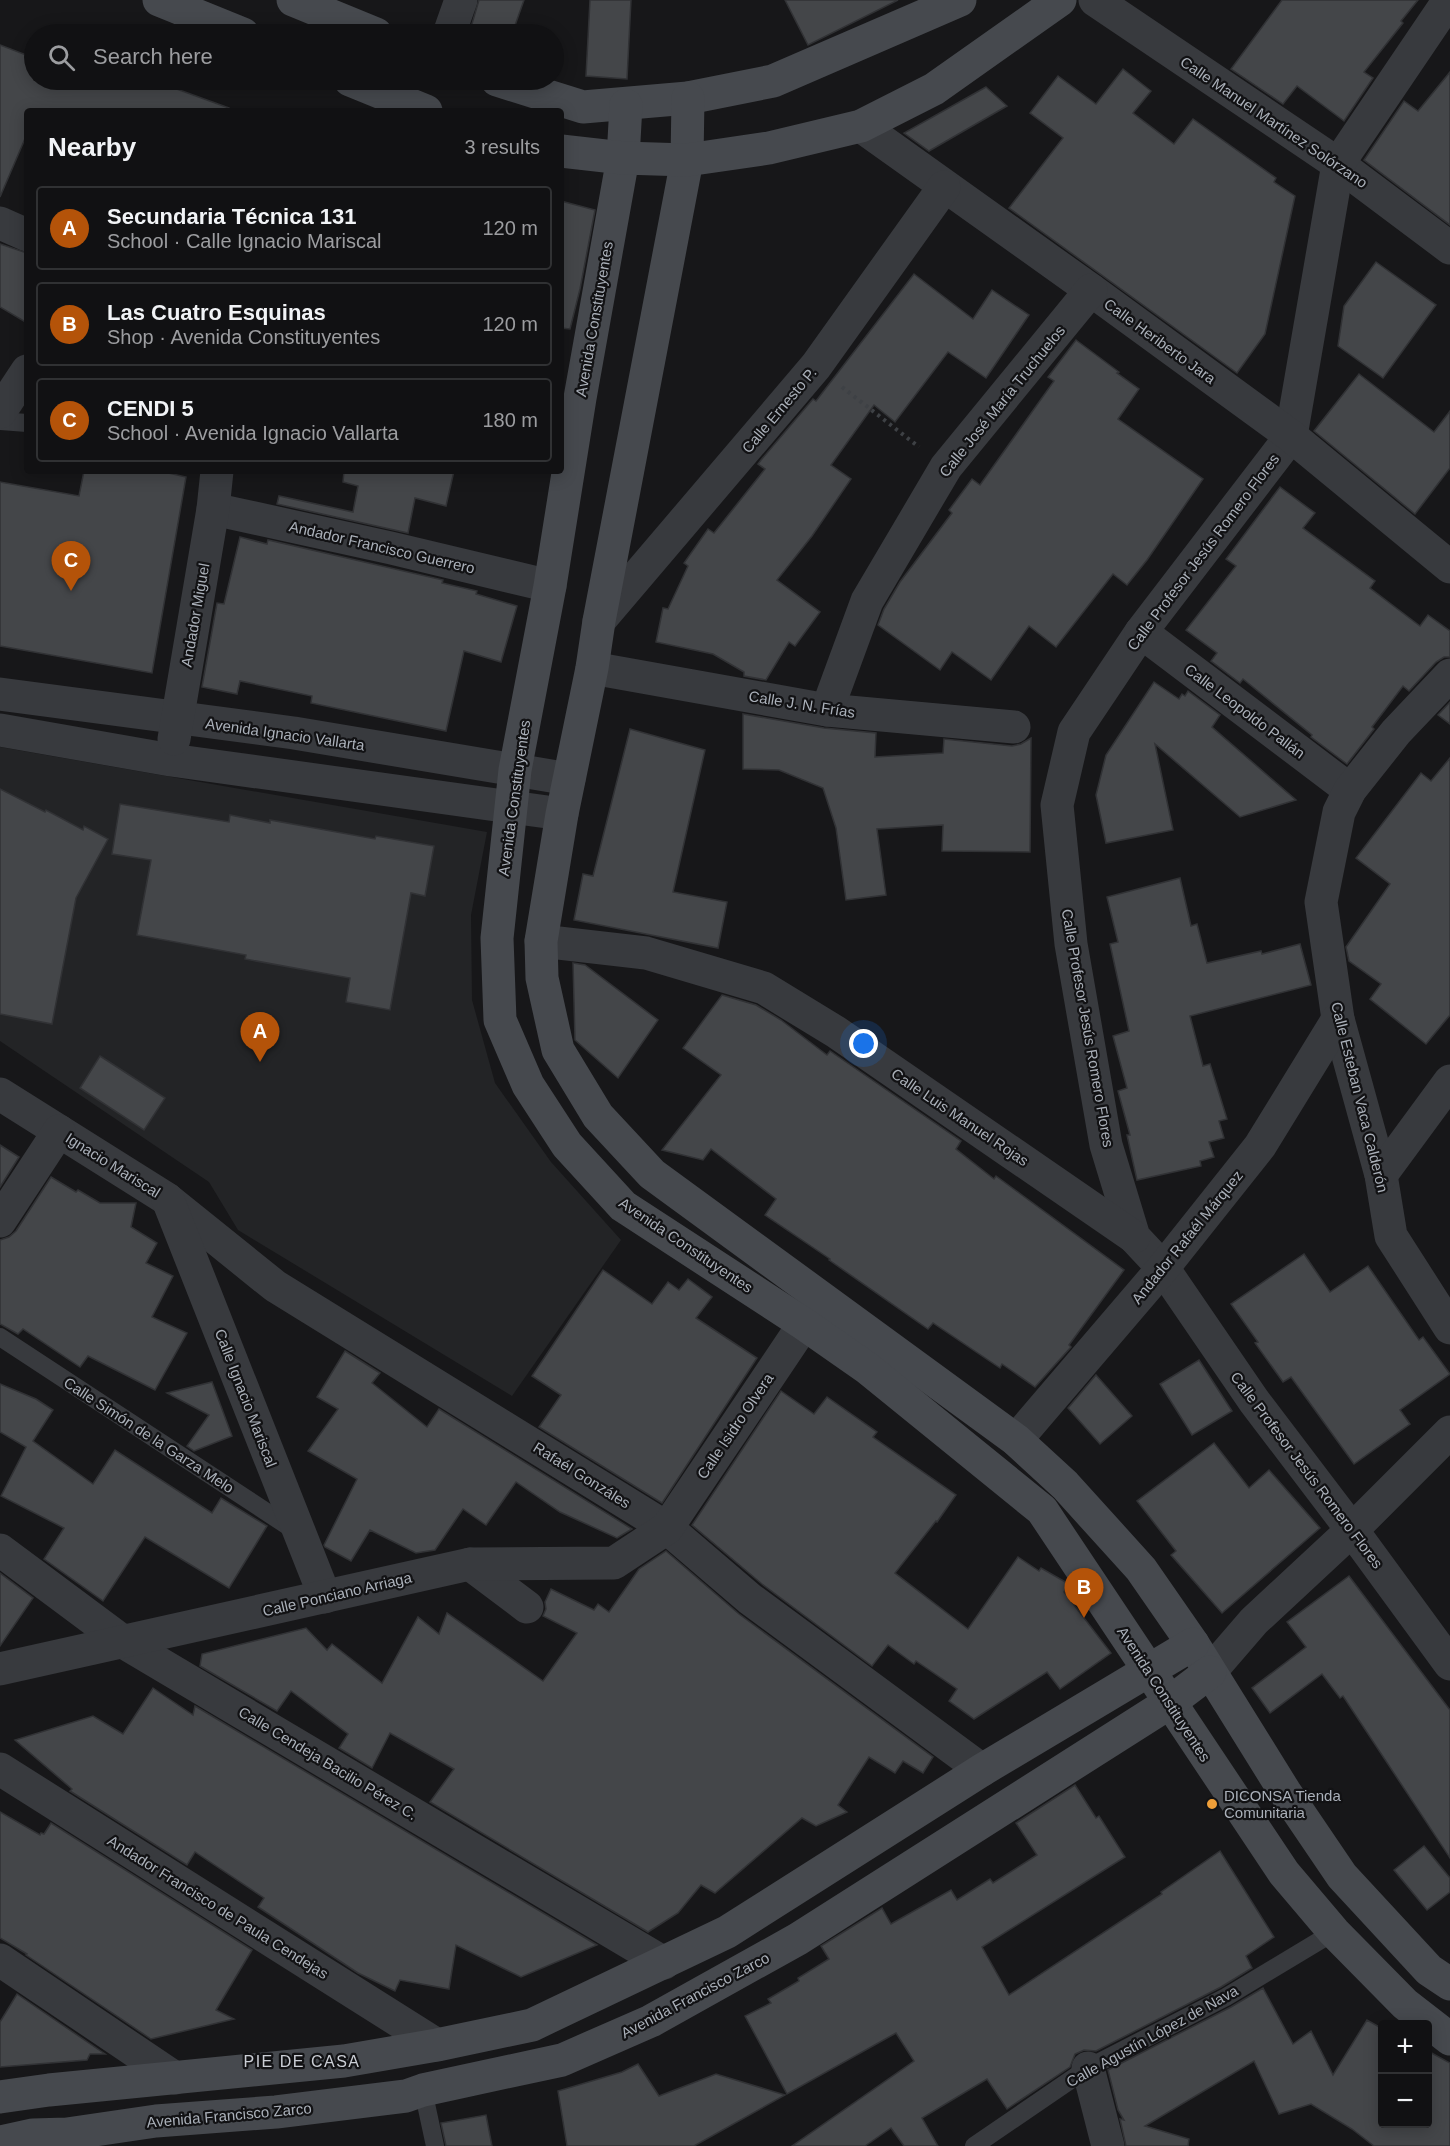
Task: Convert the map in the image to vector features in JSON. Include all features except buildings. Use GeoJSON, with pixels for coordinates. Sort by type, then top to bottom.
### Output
{"type":"FeatureCollection","features":[{"type":"Feature","properties":{"kind":"street"},"geometry":{"type":"LineString","coordinates":[[293,0],[352,24]]}},
{"type":"Feature","properties":{"kind":"street"},"geometry":{"type":"LineString","coordinates":[[453,24],[461,0]]}},
{"type":"Feature","properties":{"kind":"street"},"geometry":{"type":"LineString","coordinates":[[529,90],[583,107],[688,98],[773,81],[960,0]]}},
{"type":"Feature","properties":{"kind":"street"},"geometry":{"type":"LineString","coordinates":[[564,151],[623,158],[687,160],[769,148],[861,126],[934,89],[1060,0]]}},
{"type":"Feature","properties":{"kind":"street","name":"Calle Manuel Martínez Solórzano"},"geometry":{"type":"LineString","coordinates":[[1095,0],[1338,164],[1450,248]]}},
{"type":"Feature","properties":{"kind":"street","name":"Calle Profesor Jesús Romero Flores"},"geometry":{"type":"LineString","coordinates":[[1449,0],[1338,164],[1291,436],[1141,632],[1074,732],[1057,805],[1071,944],[1106,1145],[1134,1237],[1163,1268],[1254,1401],[1450,1664]]}},
{"type":"Feature","properties":{"kind":"street"},"geometry":{"type":"LineString","coordinates":[[168,2],[220,24]]}},
{"type":"Feature","properties":{"kind":"street"},"geometry":{"type":"LineString","coordinates":[[375,90],[419,108]]}},
{"type":"Feature","properties":{"kind":"street","name":"Avenida Constituyentes"},"geometry":{"type":"LineString","coordinates":[[688,98],[687,160],[592,668],[562,814],[541,941],[542,978],[558,1050],[598,1116],[652,1174],[899,1374],[1042,1510],[1284,1873],[1334,1932],[1406,2004],[1450,2039]]}},
{"type":"Feature","properties":{"kind":"street","name":"Avenida Constituyentes"},"geometry":{"type":"LineString","coordinates":[[564,452],[570,395],[623,158],[626,105]]}},
{"type":"Feature","properties":{"kind":"street","name":"Calle Heriberto Jara"},"geometry":{"type":"LineString","coordinates":[[861,126],[1291,436],[1450,567]]}},
{"type":"Feature","properties":{"kind":"street","name":"Calle Ernesto P."},"geometry":{"type":"LineString","coordinates":[[599,621],[816,366],[944,187]]}},
{"type":"Feature","properties":{"kind":"street"},"geometry":{"type":"LineString","coordinates":[[0,223],[24,235]]}},
{"type":"Feature","properties":{"kind":"street","name":"Calle José María Truchuelos"},"geometry":{"type":"LineString","coordinates":[[827,710],[867,602],[946,467],[1091,290]]}},
{"type":"Feature","properties":{"kind":"street"},"geometry":{"type":"LineString","coordinates":[[0,412],[24,376]]}},
{"type":"Feature","properties":{"kind":"street","name":"Andador Miguel"},"geometry":{"type":"LineString","coordinates":[[171,760],[213,509],[217,474]]}},
{"type":"Feature","properties":{"kind":"street","name":"Avenida Constituyentes"},"geometry":{"type":"LineString","coordinates":[[562,474],[550,586],[515,770],[497,938],[500,1020],[528,1085],[567,1145],[623,1206],[804,1324],[867,1368],[899,1374],[1016,1440],[1065,1485],[1141,1569],[1193,1644],[1284,1792],[1342,1876],[1429,1970],[1450,1984]]}},
{"type":"Feature","properties":{"kind":"street","name":"Andador Francisco Guerrero"},"geometry":{"type":"LineString","coordinates":[[213,509],[550,586]]}},
{"type":"Feature","properties":{"kind":"street","name":"Calle Leopoldo Pallán"},"geometry":{"type":"LineString","coordinates":[[1141,632],[1350,790]]}},
{"type":"Feature","properties":{"kind":"street","name":"Calle J. N. Frías"},"geometry":{"type":"LineString","coordinates":[[592,668],[827,710],[1014,727]]}},
{"type":"Feature","properties":{"kind":"street","name":"Calle Esteban Vaca Calderón"},"geometry":{"type":"LineString","coordinates":[[1450,675],[1396,732],[1350,790],[1340,812],[1321,902],[1338,1019],[1381,1175],[1391,1236],[1450,1328]]}},
{"type":"Feature","properties":{"kind":"street","name":"Avenida Ignacio Vallarta"},"geometry":{"type":"LineString","coordinates":[[0,694],[294,733],[569,779]]}},
{"type":"Feature","properties":{"kind":"street"},"geometry":{"type":"LineString","coordinates":[[0,730],[171,760],[562,814]]}},
{"type":"Feature","properties":{"kind":"street","name":"Calle Luis Manuel Rojas"},"geometry":{"type":"LineString","coordinates":[[541,941],[646,953],[764,988],[836,1032],[1134,1237]]}},
{"type":"Feature","properties":{"kind":"street","name":"Andador Rafaél Márquez"},"geometry":{"type":"LineString","coordinates":[[1016,1440],[1163,1268],[1260,1146],[1338,1019]]}},
{"type":"Feature","properties":{"kind":"street"},"geometry":{"type":"LineString","coordinates":[[1381,1175],[1450,1081]]}},
{"type":"Feature","properties":{"kind":"street","name":"Ignacio Mariscal"},"geometry":{"type":"LineString","coordinates":[[0,1094],[167,1199]]}},
{"type":"Feature","properties":{"kind":"street"},"geometry":{"type":"LineString","coordinates":[[0,1221],[59,1131]]}},
{"type":"Feature","properties":{"kind":"street","name":"Rafaél Gonzáles"},"geometry":{"type":"LineString","coordinates":[[167,1199],[275,1286],[667,1528],[750,1599],[982,1770]]}},
{"type":"Feature","properties":{"kind":"street","name":"Calle Ignacio Mariscal"},"geometry":{"type":"LineString","coordinates":[[167,1199],[325,1597]]}},
{"type":"Feature","properties":{"kind":"street","name":"Calle Isidro Olvera"},"geometry":{"type":"LineString","coordinates":[[667,1528],[804,1324]]}},
{"type":"Feature","properties":{"kind":"street"},"geometry":{"type":"LineString","coordinates":[[1210,1672],[1254,1621],[1352,1530],[1450,1432]]}},
{"type":"Feature","properties":{"kind":"street","name":"Calle Ponciano Arriaga"},"geometry":{"type":"LineString","coordinates":[[0,1669],[470,1564],[614,1563],[667,1528]]}},
{"type":"Feature","properties":{"kind":"street","name":"Calle Cendeja Bacilio Pérez C."},"geometry":{"type":"LineString","coordinates":[[0,1550],[125,1642],[664,1963]]}},
{"type":"Feature","properties":{"kind":"street"},"geometry":{"type":"LineString","coordinates":[[470,1564],[527,1607]]}},
{"type":"Feature","properties":{"kind":"street"},"geometry":{"type":"LineString","coordinates":[[0,2097],[49,2090],[344,2061],[532,2025],[727,1932],[982,1770],[1193,1644],[1254,1621]]}},
{"type":"Feature","properties":{"kind":"street","name":"Avenida Francisco Zarco"},"geometry":{"type":"LineString","coordinates":[[0,2142],[33,2136],[68,2140],[156,2121],[276,2112],[406,2096],[423,2090],[562,2060],[651,2021],[798,1939],[1169,1703],[1210,1672]]}},
{"type":"Feature","properties":{"kind":"street","name":"Andador Francisco de Paula Cendejas"},"geometry":{"type":"LineString","coordinates":[[0,1769],[436,2045]]}},
{"type":"Feature","properties":{"kind":"street"},"geometry":{"type":"LineString","coordinates":[[1244,1814],[1284,1792]]}},
{"type":"Feature","properties":{"kind":"street"},"geometry":{"type":"LineString","coordinates":[[0,1960],[175,2078]]}},
{"type":"Feature","properties":{"kind":"street"},"geometry":{"type":"LineString","coordinates":[[1088,2068],[1108,2146]]}},
{"type":"Feature","properties":{"kind":"lane"},"geometry":{"type":"LineString","coordinates":[[0,421],[24,423]]}},
{"type":"Feature","properties":{"kind":"lane","name":"Calle Simón de la Garza Melo"},"geometry":{"type":"LineString","coordinates":[[0,1336],[298,1533]]}},
{"type":"Feature","properties":{"kind":"lane","name":"Calle Agustín López de Nava"},"geometry":{"type":"LineString","coordinates":[[974,2146],[1088,2068],[1226,1997],[1334,1932]]}},
{"type":"Feature","properties":{"kind":"lane"},"geometry":{"type":"LineString","coordinates":[[423,2090],[435,2146]]}},
{"type":"Feature","properties":{"kind":"path"},"geometry":{"type":"LineString","coordinates":[[816,366],[946,467]]}},
{"type":"Feature","properties":{"kind":"shaded area"},"geometry":{"type":"Polygon","coordinates":[[[0,747],[487,832],[471,915],[472,1000],[495,1083],[551,1162],[621,1240],[512,1396],[238,1230],[209,1182],[0,1041],[0,747]]]}},
{"type":"Feature","properties":{"kind":"place","name":"CENDI 5"},"geometry":{"type":"Point","coordinates":[71,591]}},
{"type":"Feature","properties":{"kind":"place","name":"Secundaria Técnica 131"},"geometry":{"type":"Point","coordinates":[260,1062]}},
{"type":"Feature","properties":{"kind":"place","name":"Las Cuatro Esquinas"},"geometry":{"type":"Point","coordinates":[1084,1618]}},
{"type":"Feature","properties":{"kind":"place","name":"DICONSA Tienda Comunitaria"},"geometry":{"type":"Point","coordinates":[1212,1804]}},
{"type":"Feature","properties":{"kind":"district","name":"PIE DE CASA"},"geometry":{"type":"Point","coordinates":[302,2061]}}]}
